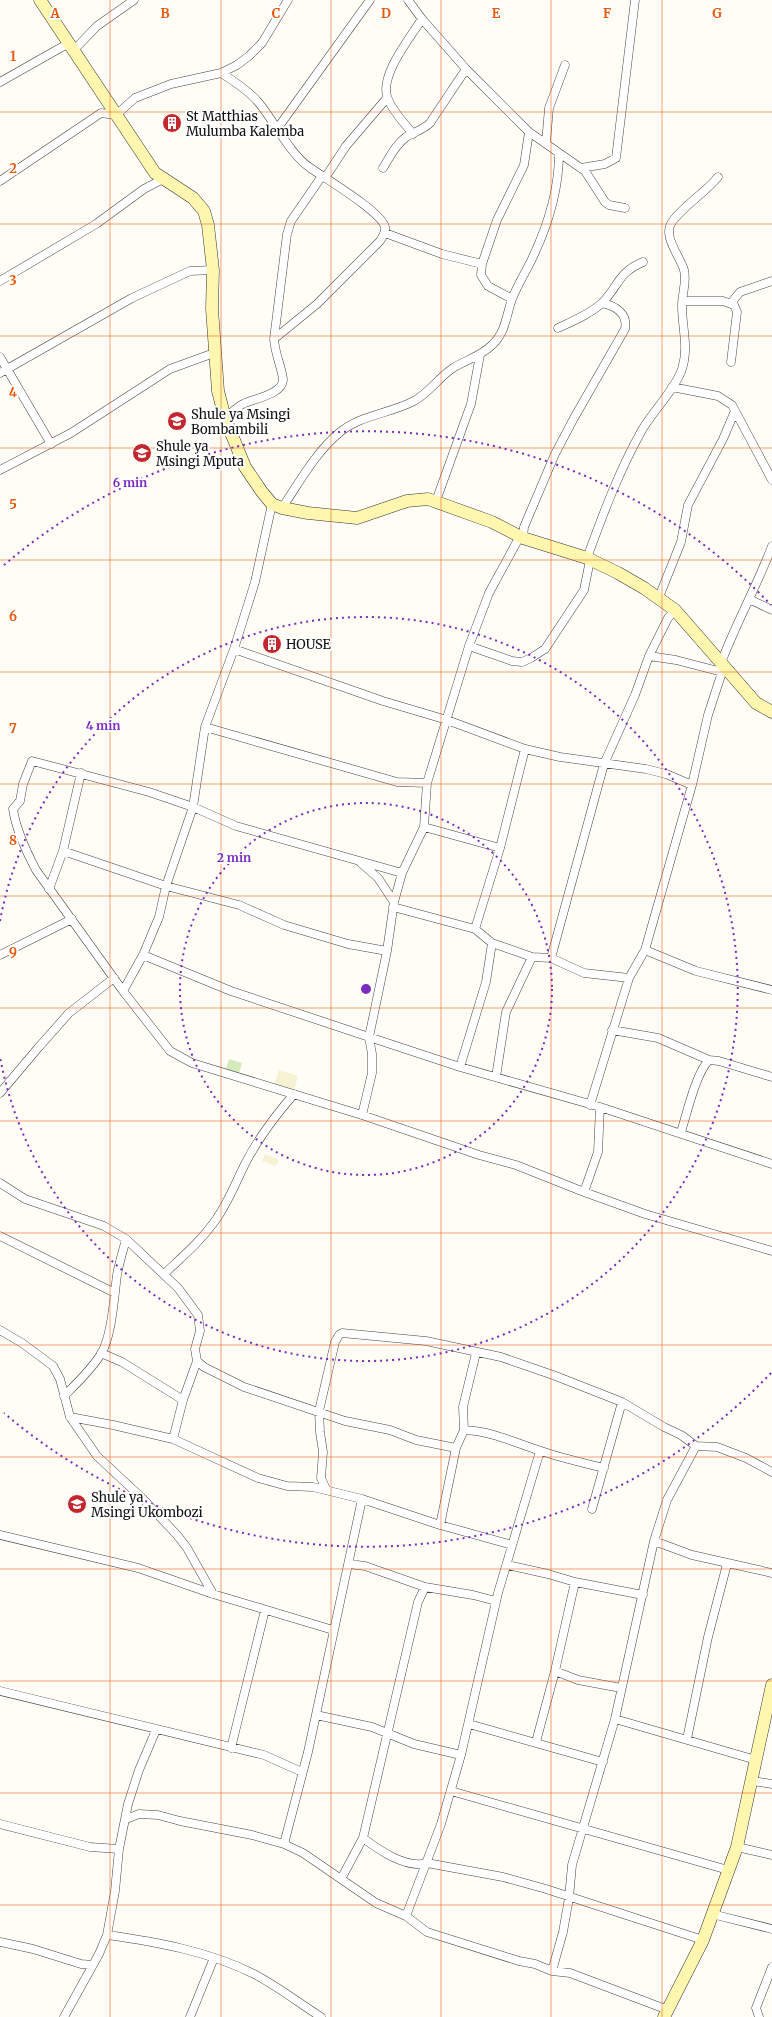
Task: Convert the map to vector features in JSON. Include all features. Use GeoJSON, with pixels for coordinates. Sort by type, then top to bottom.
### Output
{"type":"FeatureCollection","features":[{"type":"Feature","properties":{"kind":"street"},"geometry":{"type":"LineString","coordinates":[[40,0],[155,173],[201,205],[208,224],[212,270],[214,353],[218,391],[226,418],[245,467],[262,492],[277,506],[308,513],[357,518],[407,501],[428,499],[492,522],[521,537],[588,559],[618,573],[659,597],[675,610],[722,667],[756,703],[772,712]]}},
{"type":"Feature","properties":{"kind":"street"},"geometry":{"type":"LineString","coordinates":[[0,82],[72,46],[134,0]]}},
{"type":"Feature","properties":{"kind":"street"},"geometry":{"type":"LineString","coordinates":[[0,181],[91,118],[102,113],[116,115],[135,98],[185,80],[220,73],[237,65],[250,56],[272,28],[288,0]]}},
{"type":"Feature","properties":{"kind":"street"},"geometry":{"type":"LineString","coordinates":[[278,129],[370,0]]}},
{"type":"Feature","properties":{"kind":"street"},"geometry":{"type":"LineString","coordinates":[[408,0],[422,19],[466,69],[529,132],[546,142],[581,168],[588,175],[596,190],[608,205],[625,208]]}},
{"type":"Feature","properties":{"kind":"street"},"geometry":{"type":"LineString","coordinates":[[581,168],[605,164],[616,158],[635,0]]}},
{"type":"Feature","properties":{"kind":"street"},"geometry":{"type":"LineString","coordinates":[[413,134],[395,113],[387,98],[386,85],[393,65],[422,19]]}},
{"type":"Feature","properties":{"kind":"street"},"geometry":{"type":"LineString","coordinates":[[546,142],[549,108],[564,66]]}},
{"type":"Feature","properties":{"kind":"street"},"geometry":{"type":"LineString","coordinates":[[383,168],[396,146],[405,138],[424,129],[430,123],[466,69]]}},
{"type":"Feature","properties":{"kind":"street"},"geometry":{"type":"LineString","coordinates":[[220,73],[238,84],[259,103],[307,166],[356,198],[380,219],[385,227],[385,233],[380,241],[344,278],[274,340]]}},
{"type":"Feature","properties":{"kind":"street"},"geometry":{"type":"LineString","coordinates":[[226,418],[242,404],[281,388],[283,381],[275,352],[274,340],[287,234],[291,221],[346,146],[387,98]]}},
{"type":"Feature","properties":{"kind":"street"},"geometry":{"type":"LineString","coordinates":[[512,299],[488,286],[481,275],[482,264],[496,220],[524,165],[529,132]]}},
{"type":"Feature","properties":{"kind":"street"},"geometry":{"type":"LineString","coordinates":[[123,990],[143,955],[159,916],[166,886],[193,807],[206,727],[234,649],[277,506],[324,448],[339,433],[350,425],[366,418],[414,401],[452,369],[480,355],[492,345],[504,330],[512,299],[532,259],[552,207],[559,173],[559,153]]}},
{"type":"Feature","properties":{"kind":"street"},"geometry":{"type":"LineString","coordinates":[[470,646],[512,661],[522,662],[531,658],[545,649],[584,590],[588,559],[608,501],[629,455],[643,429],[672,387],[682,370],[685,358],[686,342],[683,300],[685,278],[683,269],[672,243],[670,230],[672,222],[707,190],[718,177]]}},
{"type":"Feature","properties":{"kind":"street"},"geometry":{"type":"LineString","coordinates":[[0,281],[96,224],[144,189],[163,178]]}},
{"type":"Feature","properties":{"kind":"street"},"geometry":{"type":"LineString","coordinates":[[385,233],[442,254],[482,264]]}},
{"type":"Feature","properties":{"kind":"street"},"geometry":{"type":"LineString","coordinates":[[558,328],[587,314],[602,303],[625,272],[643,262]]}},
{"type":"Feature","properties":{"kind":"street"},"geometry":{"type":"LineString","coordinates":[[3,371],[132,298],[190,271],[212,270]]}},
{"type":"Feature","properties":{"kind":"street"},"geometry":{"type":"LineString","coordinates":[[731,303],[740,292],[772,280]]}},
{"type":"Feature","properties":{"kind":"street"},"geometry":{"type":"LineString","coordinates":[[683,300],[731,303]]}},
{"type":"Feature","properties":{"kind":"street"},"geometry":{"type":"LineString","coordinates":[[362,1115],[372,1073],[372,1054],[369,1037],[387,952],[393,904],[402,872],[424,827],[427,783],[470,646],[489,593],[521,537],[555,454],[625,329],[626,322],[622,313],[608,304],[602,303]]}},
{"type":"Feature","properties":{"kind":"street"},"geometry":{"type":"LineString","coordinates":[[731,303],[737,312],[731,362]]}},
{"type":"Feature","properties":{"kind":"street"},"geometry":{"type":"LineString","coordinates":[[0,470],[71,434],[170,369],[214,353]]}},
{"type":"Feature","properties":{"kind":"street"},"geometry":{"type":"LineString","coordinates":[[436,501],[471,404],[480,355]]}},
{"type":"Feature","properties":{"kind":"street"},"geometry":{"type":"LineString","coordinates":[[0,357],[3,371],[51,444]]}},
{"type":"Feature","properties":{"kind":"street"},"geometry":{"type":"LineString","coordinates":[[672,387],[718,396],[725,400],[735,411],[772,480]]}},
{"type":"Feature","properties":{"kind":"street"},"geometry":{"type":"LineString","coordinates":[[659,597],[681,542],[688,505],[723,439],[735,411]]}},
{"type":"Feature","properties":{"kind":"street"},"geometry":{"type":"LineString","coordinates":[[590,1105],[629,978],[645,950],[692,785],[708,715],[734,628],[749,599],[772,546]]}},
{"type":"Feature","properties":{"kind":"street"},"geometry":{"type":"LineString","coordinates":[[749,599],[772,610]]}},
{"type":"Feature","properties":{"kind":"street"},"geometry":{"type":"LineString","coordinates":[[551,958],[604,764],[635,695],[649,656],[668,618],[675,610]]}},
{"type":"Feature","properties":{"kind":"street"},"geometry":{"type":"LineString","coordinates":[[234,649],[383,701],[447,720],[525,749],[604,764],[646,769],[666,774],[692,785]]}},
{"type":"Feature","properties":{"kind":"street"},"geometry":{"type":"LineString","coordinates":[[649,656],[722,667]]}},
{"type":"Feature","properties":{"kind":"street"},"geometry":{"type":"LineString","coordinates":[[206,727],[398,782],[427,783]]}},
{"type":"Feature","properties":{"kind":"street"},"geometry":{"type":"LineString","coordinates":[[475,929],[500,848],[525,749]]}},
{"type":"Feature","properties":{"kind":"street"},"geometry":{"type":"LineString","coordinates":[[402,872],[236,826],[193,807],[81,773],[32,761],[23,784],[20,802],[13,809],[14,819],[25,850],[36,870],[114,978],[170,1051],[192,1063],[362,1115],[479,1155],[516,1165],[645,1214],[772,1251]]}},
{"type":"Feature","properties":{"kind":"street"},"geometry":{"type":"LineString","coordinates":[[50,889],[63,851],[81,773]]}},
{"type":"Feature","properties":{"kind":"street"},"geometry":{"type":"LineString","coordinates":[[424,827],[500,848]]}},
{"type":"Feature","properties":{"kind":"street"},"geometry":{"type":"LineString","coordinates":[[63,851],[166,886],[239,905],[284,925],[348,944],[387,952]]}},
{"type":"Feature","properties":{"kind":"street"},"geometry":{"type":"LineString","coordinates":[[351,859],[365,865],[378,878],[393,904],[475,929],[492,943],[532,957],[551,958],[584,973],[629,978]]}},
{"type":"Feature","properties":{"kind":"street"},"geometry":{"type":"LineString","coordinates":[[0,955],[72,919]]}},
{"type":"Feature","properties":{"kind":"street"},"geometry":{"type":"LineString","coordinates":[[460,1067],[486,982],[492,943]]}},
{"type":"Feature","properties":{"kind":"street"},"geometry":{"type":"LineString","coordinates":[[645,950],[696,970],[772,990]]}},
{"type":"Feature","properties":{"kind":"street"},"geometry":{"type":"LineString","coordinates":[[143,955],[231,991],[369,1037],[460,1067],[496,1076],[681,1132],[772,1164]]}},
{"type":"Feature","properties":{"kind":"street"},"geometry":{"type":"LineString","coordinates":[[496,1076],[506,1012],[532,957]]}},
{"type":"Feature","properties":{"kind":"street"},"geometry":{"type":"LineString","coordinates":[[0,1093],[38,1048],[70,1014],[114,978]]}},
{"type":"Feature","properties":{"kind":"street"},"geometry":{"type":"LineString","coordinates":[[612,1030],[658,1038],[709,1060],[719,1061],[772,1077]]}},
{"type":"Feature","properties":{"kind":"street"},"geometry":{"type":"LineString","coordinates":[[681,1132],[700,1074],[704,1065],[709,1060]]}},
{"type":"Feature","properties":{"kind":"street"},"geometry":{"type":"LineString","coordinates":[[164,1274],[195,1246],[215,1221],[233,1192],[244,1164],[258,1139],[294,1094]]}},
{"type":"Feature","properties":{"kind":"street"},"geometry":{"type":"LineString","coordinates":[[584,1192],[598,1152],[600,1107]]}},
{"type":"Feature","properties":{"kind":"street"},"geometry":{"type":"LineString","coordinates":[[0,1183],[25,1200],[104,1226],[126,1239],[178,1288],[198,1315],[200,1331],[195,1349],[197,1361],[183,1400],[173,1439]]}},
{"type":"Feature","properties":{"kind":"street"},"geometry":{"type":"LineString","coordinates":[[0,1236],[115,1293]]}},
{"type":"Feature","properties":{"kind":"street"},"geometry":{"type":"LineString","coordinates":[[64,1396],[80,1381],[102,1353],[107,1337],[118,1273],[126,1239]]}},
{"type":"Feature","properties":{"kind":"street"},"geometry":{"type":"LineString","coordinates":[[0,1330],[22,1343],[53,1366],[60,1379],[70,1417],[97,1456],[143,1499],[177,1535],[187,1548],[213,1594]]}},
{"type":"Feature","properties":{"kind":"street"},"geometry":{"type":"LineString","coordinates":[[326,1489],[321,1478],[323,1452],[319,1411],[335,1342],[338,1335],[342,1333],[426,1341],[501,1358],[553,1374],[622,1402],[664,1427],[681,1435],[696,1446],[717,1447],[746,1458],[772,1472]]}},
{"type":"Feature","properties":{"kind":"street"},"geometry":{"type":"LineString","coordinates":[[102,1353],[128,1365],[183,1400]]}},
{"type":"Feature","properties":{"kind":"street"},"geometry":{"type":"LineString","coordinates":[[440,1524],[456,1448],[464,1430],[463,1407],[476,1353]]}},
{"type":"Feature","properties":{"kind":"street"},"geometry":{"type":"LineString","coordinates":[[197,1361],[204,1367],[244,1387],[284,1401],[319,1411],[345,1421],[390,1430],[416,1440],[456,1448]]}},
{"type":"Feature","properties":{"kind":"street"},"geometry":{"type":"LineString","coordinates":[[592,1509],[622,1402]]}},
{"type":"Feature","properties":{"kind":"street"},"geometry":{"type":"LineString","coordinates":[[70,1417],[173,1439],[258,1478],[287,1486],[326,1489],[512,1545]]}},
{"type":"Feature","properties":{"kind":"street"},"geometry":{"type":"LineString","coordinates":[[464,1430],[491,1434],[540,1451],[604,1468]]}},
{"type":"Feature","properties":{"kind":"street"},"geometry":{"type":"LineString","coordinates":[[552,1971],[563,1932],[569,1898],[572,1865],[615,1719],[620,1688],[643,1595],[654,1541],[667,1500],[696,1446]]}},
{"type":"Feature","properties":{"kind":"street"},"geometry":{"type":"LineString","coordinates":[[406,1916],[427,1863],[461,1754],[496,1601],[540,1451]]}},
{"type":"Feature","properties":{"kind":"street"},"geometry":{"type":"LineString","coordinates":[[284,1844],[316,1715],[362,1499]]}},
{"type":"Feature","properties":{"kind":"street"},"geometry":{"type":"LineString","coordinates":[[0,1535],[138,1568],[213,1594],[333,1630]]}},
{"type":"Feature","properties":{"kind":"street"},"geometry":{"type":"LineString","coordinates":[[654,1541],[692,1555],[726,1564],[772,1573]]}},
{"type":"Feature","properties":{"kind":"street"},"geometry":{"type":"LineString","coordinates":[[349,1564],[365,1566],[425,1587],[473,1595],[496,1601]]}},
{"type":"Feature","properties":{"kind":"street"},"geometry":{"type":"LineString","coordinates":[[687,1739],[708,1637],[726,1564]]}},
{"type":"Feature","properties":{"kind":"street"},"geometry":{"type":"LineString","coordinates":[[507,1565],[548,1574],[575,1582],[643,1595]]}},
{"type":"Feature","properties":{"kind":"street"},"geometry":{"type":"LineString","coordinates":[[536,1742],[555,1671],[575,1582]]}},
{"type":"Feature","properties":{"kind":"street"},"geometry":{"type":"LineString","coordinates":[[341,1879],[363,1838],[386,1734],[418,1602],[425,1587]]}},
{"type":"Feature","properties":{"kind":"street"},"geometry":{"type":"LineString","coordinates":[[231,1748],[265,1610]]}},
{"type":"Feature","properties":{"kind":"street"},"geometry":{"type":"LineString","coordinates":[[555,1671],[578,1680],[620,1688]]}},
{"type":"Feature","properties":{"kind":"street"},"geometry":{"type":"LineString","coordinates":[[126,1819],[139,1814],[158,1815],[180,1821],[252,1835],[284,1844],[303,1853],[376,1903],[406,1916],[427,1932],[519,1961],[535,1964],[552,1971],[570,1973],[666,2014],[703,1940],[737,1847],[756,1760],[769,1716],[772,1685]]}},
{"type":"Feature","properties":{"kind":"street"},"geometry":{"type":"LineString","coordinates":[[0,1692],[264,1755],[302,1772]]}},
{"type":"Feature","properties":{"kind":"street"},"geometry":{"type":"LineString","coordinates":[[316,1715],[372,1727],[386,1734],[414,1744],[461,1754]]}},
{"type":"Feature","properties":{"kind":"street"},"geometry":{"type":"LineString","coordinates":[[615,1719],[756,1760]]}},
{"type":"Feature","properties":{"kind":"street"},"geometry":{"type":"LineString","coordinates":[[468,1724],[603,1762]]}},
{"type":"Feature","properties":{"kind":"street"},"geometry":{"type":"LineString","coordinates":[[64,2017],[93,1965],[107,1935],[115,1891],[118,1849],[126,1819],[128,1804],[139,1770],[156,1730]]}},
{"type":"Feature","properties":{"kind":"street"},"geometry":{"type":"LineString","coordinates":[[752,1781],[772,1784]]}},
{"type":"Feature","properties":{"kind":"street"},"geometry":{"type":"LineString","coordinates":[[450,1791],[728,1870]]}},
{"type":"Feature","properties":{"kind":"street"},"geometry":{"type":"LineString","coordinates":[[0,1824],[90,1847],[118,1849]]}},
{"type":"Feature","properties":{"kind":"street"},"geometry":{"type":"LineString","coordinates":[[363,1838],[384,1853],[397,1859],[420,1865],[427,1863],[503,1877],[703,1940]]}},
{"type":"Feature","properties":{"kind":"street"},"geometry":{"type":"LineString","coordinates":[[737,1847],[772,1855]]}},
{"type":"Feature","properties":{"kind":"street"},"geometry":{"type":"LineString","coordinates":[[712,1914],[772,1929]]}},
{"type":"Feature","properties":{"kind":"street"},"geometry":{"type":"LineString","coordinates":[[107,1935],[181,1947],[214,1958],[254,1974],[321,2017]]}},
{"type":"Feature","properties":{"kind":"street"},"geometry":{"type":"LineString","coordinates":[[0,1942],[33,1949],[81,1964],[93,1965]]}},
{"type":"Feature","properties":{"kind":"street"},"geometry":{"type":"LineString","coordinates":[[190,2017],[214,1958]]}},
{"type":"Feature","properties":{"kind":"street"},"geometry":{"type":"LineString","coordinates":[[759,2017],[756,2008],[772,1967]]}},
{"type":"Feature","properties":{"kind":"shaded area"},"geometry":{"type":"Polygon","coordinates":[[[279,1070],[298,1076],[294,1091],[274,1085],[279,1070]]]}},
{"type":"Feature","properties":{"kind":"shaded area"},"geometry":{"type":"Polygon","coordinates":[[[265,1154],[279,1160],[276,1166],[262,1161],[265,1154]]]}},
{"type":"Feature","properties":{"kind":"green space"},"geometry":{"type":"Polygon","coordinates":[[[229,1059],[242,1063],[239,1073],[226,1069],[229,1059]]]}},
{"type":"Feature","properties":{"kind":"place","name":"St Matthias Mulumba Kalemba"},"geometry":{"type":"Point","coordinates":[172,123]}},
{"type":"Feature","properties":{"kind":"place","name":"Shule ya Msingi Bombambili"},"geometry":{"type":"Point","coordinates":[177,421]}},
{"type":"Feature","properties":{"kind":"place","name":"Shule ya Msingi Mputa"},"geometry":{"type":"Point","coordinates":[142,453]}},
{"type":"Feature","properties":{"kind":"place","name":"HOUSE"},"geometry":{"type":"Point","coordinates":[272,644]}},
{"type":"Feature","properties":{"kind":"place","name":"Shule ya Msingi Ukombozi"},"geometry":{"type":"Point","coordinates":[77,1504]}}]}
